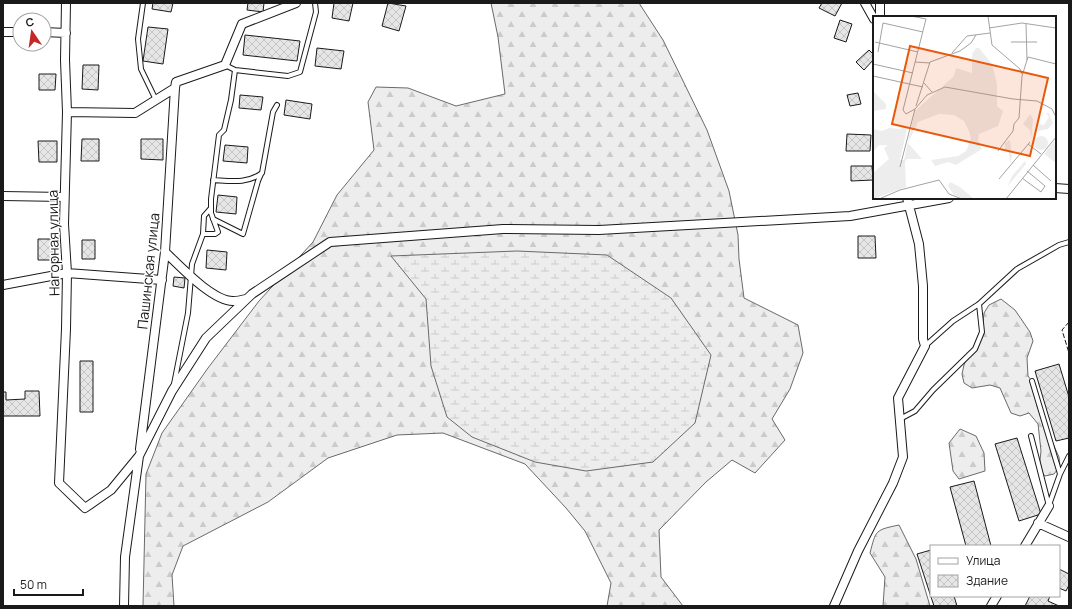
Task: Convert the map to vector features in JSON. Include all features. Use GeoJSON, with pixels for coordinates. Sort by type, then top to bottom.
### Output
{"type":"FeatureCollection","features":[{"type":"Feature","properties":{"kind":"street","name":"Нагорная улица"},"geometry":{"type":"LineString","coordinates":[[66,3],[64,224],[67,273],[59,482],[85,508],[111,490],[139,456]]}},
{"type":"Feature","properties":{"kind":"street"},"geometry":{"type":"LineString","coordinates":[[66,112],[135,113],[175,88],[176,82],[225,65],[242,24],[296,3]]}},
{"type":"Feature","properties":{"kind":"street"},"geometry":{"type":"LineString","coordinates":[[865,3],[873,17]]}},
{"type":"Feature","properties":{"kind":"street"},"geometry":{"type":"LineString","coordinates":[[880,3],[880,16]]}},
{"type":"Feature","properties":{"kind":"street"},"geometry":{"type":"LineString","coordinates":[[52,32],[66,33]]}},
{"type":"Feature","properties":{"kind":"street","name":"Пашинская улица"},"geometry":{"type":"LineString","coordinates":[[124,606],[126,557],[165,252],[175,88]]}},
{"type":"Feature","properties":{"kind":"street"},"geometry":{"type":"LineString","coordinates":[[1056,188],[1069,189]]}},
{"type":"Feature","properties":{"kind":"street"},"geometry":{"type":"LineString","coordinates":[[3,196],[64,197]]}},
{"type":"Feature","properties":{"kind":"street"},"geometry":{"type":"LineString","coordinates":[[139,456],[172,391],[206,338],[247,299],[330,242],[503,229],[599,230],[850,216],[908,202],[939,199]]}},
{"type":"Feature","properties":{"kind":"street"},"geometry":{"type":"LineString","coordinates":[[834,606],[858,551],[893,483],[903,457],[898,398],[925,346],[923,339],[923,286],[919,244],[908,202]]}},
{"type":"Feature","properties":{"kind":"street"},"geometry":{"type":"LineString","coordinates":[[165,252],[191,278],[217,296],[233,301],[247,299]]}},
{"type":"Feature","properties":{"kind":"street"},"geometry":{"type":"LineString","coordinates":[[3,285],[67,273],[162,280]]}},
{"type":"Feature","properties":{"kind":"street"},"geometry":{"type":"LineString","coordinates":[[1026,545],[1049,506]]}},
{"type":"Feature","properties":{"kind":"street"},"geometry":{"type":"LineString","coordinates":[[1038,523],[1069,537]]}},
{"type":"Feature","properties":{"kind":"street"},"geometry":{"type":"LineString","coordinates":[[991,606],[996,597]]}},
{"type":"Feature","properties":{"kind":"lane"},"geometry":{"type":"LineString","coordinates":[[143,3],[138,39],[141,69],[156,100]]}},
{"type":"Feature","properties":{"kind":"lane"},"geometry":{"type":"LineString","coordinates":[[225,65],[235,70],[288,76],[300,72],[316,12],[315,3]]}},
{"type":"Feature","properties":{"kind":"lane"},"geometry":{"type":"LineString","coordinates":[[203,234],[215,234],[218,232],[211,208],[213,180],[219,135],[224,130],[231,100],[235,70]]}},
{"type":"Feature","properties":{"kind":"lane"},"geometry":{"type":"LineString","coordinates":[[213,219],[243,234],[258,181],[262,173],[273,112],[277,105]]}},
{"type":"Feature","properties":{"kind":"lane"},"geometry":{"type":"LineString","coordinates":[[213,180],[236,182],[254,179],[262,173]]}},
{"type":"Feature","properties":{"kind":"lane"},"geometry":{"type":"LineString","coordinates":[[172,391],[188,313],[192,264],[203,234],[204,216],[211,208]]}},
{"type":"Feature","properties":{"kind":"lane"},"geometry":{"type":"LineString","coordinates":[[925,346],[953,321],[979,304],[1017,269],[1059,245],[1069,242]]}},
{"type":"Feature","properties":{"kind":"lane"},"geometry":{"type":"LineString","coordinates":[[900,419],[915,411],[933,390],[975,349],[982,332],[979,304]]}},
{"type":"Feature","properties":{"kind":"lane"},"geometry":{"type":"LineString","coordinates":[[1032,381],[1060,474]]}},
{"type":"Feature","properties":{"kind":"lane"},"geometry":{"type":"LineString","coordinates":[[1030,436],[1049,506]]}},
{"type":"Feature","properties":{"kind":"lane"},"geometry":{"type":"LineString","coordinates":[[1049,506],[1060,474],[1069,456]]}},
{"type":"Feature","properties":{"kind":"green space"},"geometry":{"type":"Polygon","coordinates":[[[491,3],[639,3],[663,40],[707,130],[729,191],[738,235],[739,259],[744,298],[798,325],[803,353],[790,389],[772,419],[785,440],[755,473],[732,460],[706,482],[659,530],[661,577],[683,606],[607,606],[611,583],[585,531],[525,464],[443,433],[397,435],[328,458],[268,502],[183,546],[172,575],[174,606],[143,606],[146,474],[162,433],[208,368],[259,301],[313,242],[337,195],[374,150],[368,102],[376,87],[408,88],[456,106],[505,94],[498,37],[491,3]]]}},
{"type":"Feature","properties":{"kind":"green space"},"geometry":{"type":"Polygon","coordinates":[[[517,251],[607,255],[671,298],[711,355],[695,423],[653,462],[586,471],[535,462],[472,437],[447,417],[431,366],[426,299],[391,256],[517,251]]]}},
{"type":"Feature","properties":{"kind":"green space"},"geometry":{"type":"Polygon","coordinates":[[[1001,299],[1015,310],[1030,332],[1033,341],[1027,358],[1028,376],[1032,381],[1044,424],[1059,457],[1060,466],[1054,474],[1045,476],[1039,469],[1041,451],[1038,424],[1029,413],[1020,416],[1011,413],[1000,388],[990,385],[972,388],[964,383],[962,374],[964,365],[967,357],[975,349],[982,332],[984,313],[989,305],[1001,299]]]}},
{"type":"Feature","properties":{"kind":"green space"},"geometry":{"type":"Polygon","coordinates":[[[960,429],[976,436],[984,453],[985,471],[959,479],[953,471],[949,443],[960,429]]]}},
{"type":"Feature","properties":{"kind":"green space"},"geometry":{"type":"Polygon","coordinates":[[[899,525],[916,559],[930,606],[883,606],[885,577],[870,553],[875,535],[878,532],[885,528],[899,525]]]}},
{"type":"Feature","properties":{"kind":"building"},"geometry":{"type":"Polygon","coordinates":[[[153,3],[173,3],[171,12],[152,9],[153,3]]]}},
{"type":"Feature","properties":{"kind":"building"},"geometry":{"type":"Polygon","coordinates":[[[248,3],[264,3],[263,12],[247,10],[248,3]]]}},
{"type":"Feature","properties":{"kind":"building"},"geometry":{"type":"Polygon","coordinates":[[[334,3],[353,3],[349,21],[332,18],[334,3]]]}},
{"type":"Feature","properties":{"kind":"building"},"geometry":{"type":"Polygon","coordinates":[[[388,3],[406,6],[399,31],[382,26],[388,3]]]}},
{"type":"Feature","properties":{"kind":"building"},"geometry":{"type":"Polygon","coordinates":[[[822,3],[842,3],[835,16],[819,8],[822,3]]]}},
{"type":"Feature","properties":{"kind":"building"},"geometry":{"type":"Polygon","coordinates":[[[840,20],[852,24],[846,42],[834,38],[840,20]]]}},
{"type":"Feature","properties":{"kind":"building"},"geometry":{"type":"Polygon","coordinates":[[[148,27],[168,29],[163,64],[143,61],[148,27]]]}},
{"type":"Feature","properties":{"kind":"building"},"geometry":{"type":"Polygon","coordinates":[[[245,35],[300,41],[297,61],[243,55],[245,35]]]}},
{"type":"Feature","properties":{"kind":"building"},"geometry":{"type":"Polygon","coordinates":[[[317,48],[344,51],[341,69],[315,66],[317,48]]]}},
{"type":"Feature","properties":{"kind":"building"},"geometry":{"type":"Polygon","coordinates":[[[869,50],[873,54],[873,60],[864,70],[856,62],[869,50]]]}},
{"type":"Feature","properties":{"kind":"building"},"geometry":{"type":"Polygon","coordinates":[[[83,65],[99,65],[98,90],[82,89],[83,65]]]}},
{"type":"Feature","properties":{"kind":"building"},"geometry":{"type":"Polygon","coordinates":[[[39,74],[56,74],[55,90],[39,90],[39,74]]]}},
{"type":"Feature","properties":{"kind":"building"},"geometry":{"type":"Polygon","coordinates":[[[858,93],[861,104],[850,106],[847,95],[858,93]]]}},
{"type":"Feature","properties":{"kind":"building"},"geometry":{"type":"Polygon","coordinates":[[[240,95],[263,97],[261,110],[239,108],[240,95]]]}},
{"type":"Feature","properties":{"kind":"building"},"geometry":{"type":"Polygon","coordinates":[[[286,100],[312,104],[310,119],[284,115],[286,100]]]}},
{"type":"Feature","properties":{"kind":"building"},"geometry":{"type":"Polygon","coordinates":[[[847,134],[871,135],[870,151],[846,151],[847,134]]]}},
{"type":"Feature","properties":{"kind":"building"},"geometry":{"type":"Polygon","coordinates":[[[82,139],[99,139],[99,161],[81,161],[82,139]]]}},
{"type":"Feature","properties":{"kind":"building"},"geometry":{"type":"Polygon","coordinates":[[[141,139],[163,139],[163,160],[141,159],[141,139]]]}},
{"type":"Feature","properties":{"kind":"building"},"geometry":{"type":"Polygon","coordinates":[[[38,141],[57,141],[57,162],[39,162],[38,141]]]}},
{"type":"Feature","properties":{"kind":"building"},"geometry":{"type":"Polygon","coordinates":[[[225,145],[248,147],[247,163],[223,161],[225,145]]]}},
{"type":"Feature","properties":{"kind":"building"},"geometry":{"type":"Polygon","coordinates":[[[851,166],[872,166],[873,180],[851,181],[851,166]]]}},
{"type":"Feature","properties":{"kind":"building"},"geometry":{"type":"Polygon","coordinates":[[[218,195],[237,197],[236,214],[216,212],[218,195]]]}},
{"type":"Feature","properties":{"kind":"building"},"geometry":{"type":"Polygon","coordinates":[[[858,236],[875,236],[876,258],[858,258],[858,236]]]}},
{"type":"Feature","properties":{"kind":"building"},"geometry":{"type":"Polygon","coordinates":[[[38,239],[54,239],[55,260],[38,260],[38,239]]]}},
{"type":"Feature","properties":{"kind":"building"},"geometry":{"type":"Polygon","coordinates":[[[82,240],[95,240],[95,259],[82,259],[82,240]]]}},
{"type":"Feature","properties":{"kind":"building"},"geometry":{"type":"Polygon","coordinates":[[[207,250],[227,252],[226,270],[206,268],[207,250]]]}},
{"type":"Feature","properties":{"kind":"building"},"geometry":{"type":"Polygon","coordinates":[[[174,277],[185,278],[184,288],[173,286],[174,277]]]}},
{"type":"Feature","properties":{"kind":"building"},"geometry":{"type":"Polygon","coordinates":[[[80,361],[93,361],[93,412],[80,412],[80,361]]]}},
{"type":"Feature","properties":{"kind":"building"},"geometry":{"type":"Polygon","coordinates":[[[1059,364],[1069,397],[1069,438],[1056,441],[1035,371],[1059,364]]]}},
{"type":"Feature","properties":{"kind":"building"},"geometry":{"type":"Polygon","coordinates":[[[25,391],[39,391],[40,416],[3,416],[3,392],[6,392],[6,400],[25,399],[25,391]]]}},
{"type":"Feature","properties":{"kind":"building"},"geometry":{"type":"Polygon","coordinates":[[[1017,438],[1041,514],[1019,521],[995,444],[1017,438]]]}},
{"type":"Feature","properties":{"kind":"building"},"geometry":{"type":"Polygon","coordinates":[[[974,481],[991,545],[966,545],[950,487],[974,481]]]}},
{"type":"Feature","properties":{"kind":"building"},"geometry":{"type":"Polygon","coordinates":[[[930,550],[930,594],[917,554],[930,550]]]}},
{"type":"Feature","properties":{"kind":"building"},"geometry":{"type":"Polygon","coordinates":[[[1060,570],[1069,574],[1069,585],[1066,591],[1060,588],[1060,570]]]}},
{"type":"Feature","properties":{"kind":"building"},"geometry":{"type":"Polygon","coordinates":[[[931,597],[954,597],[957,606],[934,606],[931,597]]]}},
{"type":"Feature","properties":{"kind":"building"},"geometry":{"type":"Polygon","coordinates":[[[1030,597],[1050,597],[1048,601],[1059,606],[1025,606],[1030,597]]]}},
{"type":"Feature","properties":{"kind":"fence"},"geometry":{"type":"LineString","coordinates":[[1069,322],[1062,330],[1069,353]]}}]}
